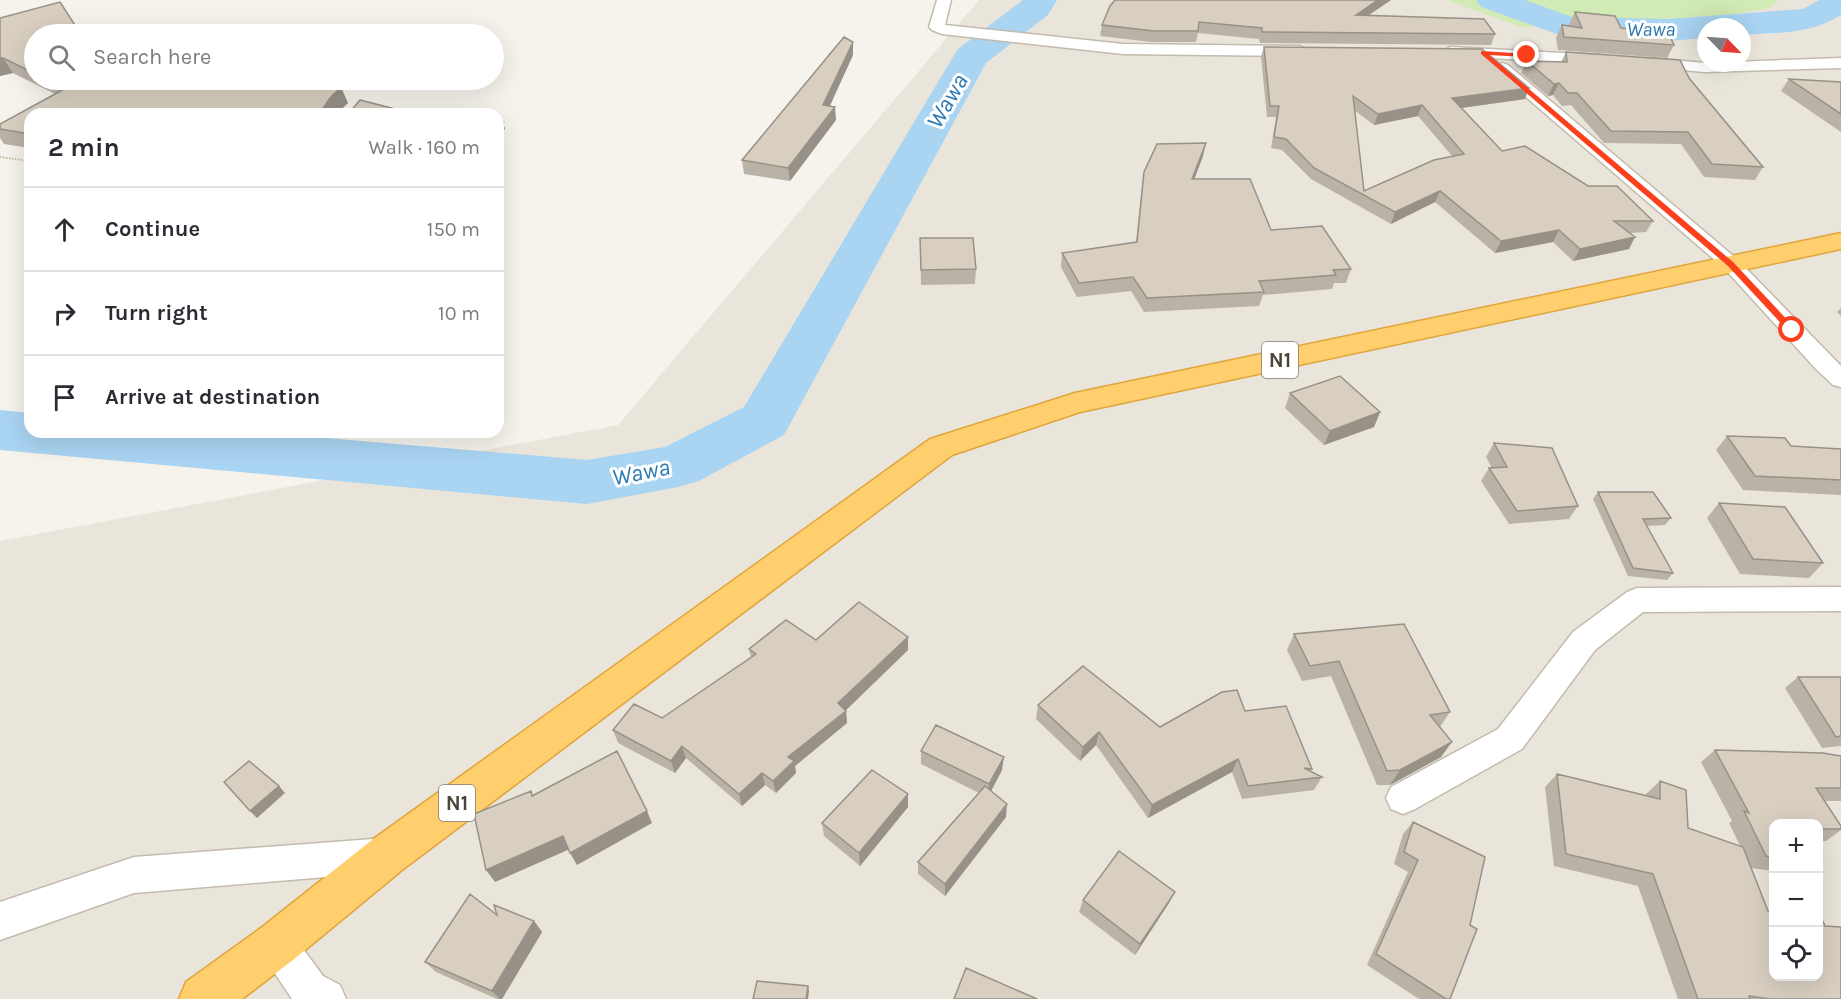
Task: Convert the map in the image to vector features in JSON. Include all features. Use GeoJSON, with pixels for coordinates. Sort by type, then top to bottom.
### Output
{"type":"FeatureCollection","features":[{"type":"Feature","properties":{"kind":"highway","name":"N1"},"geometry":{"type":"LineString","coordinates":[[203,999],[277,944],[387,855],[941,447],[1075,403],[1841,242]]}},
{"type":"Feature","properties":{"kind":"street"},"geometry":{"type":"LineString","coordinates":[[944,0],[937,27],[1123,49],[1321,51]]}},
{"type":"Feature","properties":{"kind":"street"},"geometry":{"type":"LineString","coordinates":[[1437,52],[1483,52],[1611,61]]}},
{"type":"Feature","properties":{"kind":"street"},"geometry":{"type":"LineString","coordinates":[[1483,52],[1731,264],[1822,363],[1841,379]]}},
{"type":"Feature","properties":{"kind":"street"},"geometry":{"type":"LineString","coordinates":[[1634,62],[1704,67],[1841,63]]}},
{"type":"Feature","properties":{"kind":"street"},"geometry":{"type":"LineString","coordinates":[[1403,798],[1510,740],[1584,641],[1637,600],[1841,599]]}},
{"type":"Feature","properties":{"kind":"street"},"geometry":{"type":"LineString","coordinates":[[0,921],[134,875],[387,855]]}},
{"type":"Feature","properties":{"kind":"street"},"geometry":{"type":"LineString","coordinates":[[277,944],[309,990],[326,999]]}},
{"type":"Feature","properties":{"kind":"path"},"geometry":{"type":"LineString","coordinates":[[0,157],[24,160]]}},
{"type":"Feature","properties":{"kind":"shaded area"},"geometry":{"type":"Polygon","coordinates":[[[979,0],[1841,0],[1841,999],[0,999],[0,541],[618,425],[979,0]]]}},
{"type":"Feature","properties":{"kind":"green space"},"geometry":{"type":"Polygon","coordinates":[[[1447,0],[1779,0],[1769,8],[1711,18],[1521,27],[1447,0]]]}},
{"type":"Feature","properties":{"kind":"building"},"geometry":{"type":"Polygon","coordinates":[[[1115,0],[1378,0],[1356,15],[1484,19],[1495,34],[1262,32],[1262,28],[1199,22],[1198,31],[1154,31],[1102,25],[1115,0]]]}},
{"type":"Feature","properties":{"kind":"building"},"geometry":{"type":"Polygon","coordinates":[[[60,2],[74,24],[24,24],[24,68],[0,58],[0,18],[60,2]]]}},
{"type":"Feature","properties":{"kind":"building"},"geometry":{"type":"Polygon","coordinates":[[[1575,12],[1615,16],[1621,28],[1668,33],[1674,45],[1564,37],[1562,25],[1582,28],[1575,12]]]}},
{"type":"Feature","properties":{"kind":"building"},"geometry":{"type":"Polygon","coordinates":[[[844,37],[853,42],[823,105],[835,107],[788,168],[742,160],[844,37]]]}},
{"type":"Feature","properties":{"kind":"building"},"geometry":{"type":"Polygon","coordinates":[[[1264,47],[1482,49],[1529,88],[1452,98],[1502,151],[1525,146],[1588,186],[1617,186],[1653,221],[1614,221],[1635,237],[1580,249],[1559,230],[1501,241],[1440,191],[1395,212],[1314,168],[1286,139],[1274,137],[1279,106],[1270,106],[1264,47]],[[1353,96],[1364,191],[1434,160],[1464,154],[1422,105],[1378,114],[1353,96]]]}},
{"type":"Feature","properties":{"kind":"building"},"geometry":{"type":"Polygon","coordinates":[[[1566,52],[1680,60],[1689,78],[1763,167],[1712,164],[1688,132],[1611,131],[1577,93],[1568,93],[1559,83],[1554,84],[1527,61],[1567,62],[1566,52]]]}},
{"type":"Feature","properties":{"kind":"building"},"geometry":{"type":"Polygon","coordinates":[[[1789,79],[1841,82],[1841,114],[1789,79]]]}},
{"type":"Feature","properties":{"kind":"building"},"geometry":{"type":"Polygon","coordinates":[[[62,90],[338,90],[323,108],[29,108],[62,90]]]}},
{"type":"Feature","properties":{"kind":"building"},"geometry":{"type":"Polygon","coordinates":[[[360,100],[391,108],[353,108],[360,100]]]}},
{"type":"Feature","properties":{"kind":"building"},"geometry":{"type":"Polygon","coordinates":[[[24,111],[24,133],[0,129],[0,124],[24,111]]]}},
{"type":"Feature","properties":{"kind":"building"},"geometry":{"type":"Polygon","coordinates":[[[1206,143],[1192,179],[1250,179],[1271,230],[1322,226],[1351,269],[1333,270],[1336,275],[1259,281],[1264,292],[1147,298],[1133,277],[1079,283],[1062,253],[1137,242],[1144,172],[1157,144],[1206,143]]]}},
{"type":"Feature","properties":{"kind":"building"},"geometry":{"type":"Polygon","coordinates":[[[920,238],[973,238],[976,269],[921,270],[920,238]]]}},
{"type":"Feature","properties":{"kind":"building"},"geometry":{"type":"Polygon","coordinates":[[[1340,376],[1380,412],[1330,431],[1290,393],[1340,376]]]}},
{"type":"Feature","properties":{"kind":"building"},"geometry":{"type":"Polygon","coordinates":[[[1727,436],[1785,438],[1791,446],[1841,449],[1841,480],[1755,476],[1727,436]]]}},
{"type":"Feature","properties":{"kind":"building"},"geometry":{"type":"Polygon","coordinates":[[[1494,443],[1552,448],[1578,506],[1517,511],[1489,468],[1507,467],[1494,443]]]}},
{"type":"Feature","properties":{"kind":"building"},"geometry":{"type":"Polygon","coordinates":[[[1598,492],[1653,492],[1671,518],[1643,519],[1673,573],[1633,568],[1598,492]]]}},
{"type":"Feature","properties":{"kind":"building"},"geometry":{"type":"Polygon","coordinates":[[[1719,503],[1785,507],[1823,563],[1753,559],[1719,503]]]}},
{"type":"Feature","properties":{"kind":"building"},"geometry":{"type":"Polygon","coordinates":[[[859,602],[908,637],[838,703],[846,711],[788,757],[794,761],[773,781],[762,773],[739,794],[682,746],[671,761],[613,730],[634,704],[662,718],[756,654],[749,649],[786,620],[816,640],[859,602]]]}},
{"type":"Feature","properties":{"kind":"building"},"geometry":{"type":"Polygon","coordinates":[[[1404,624],[1450,712],[1430,715],[1452,742],[1400,770],[1387,771],[1339,661],[1310,666],[1294,634],[1404,624]]]}},
{"type":"Feature","properties":{"kind":"building"},"geometry":{"type":"Polygon","coordinates":[[[1083,666],[1160,727],[1222,692],[1237,690],[1245,711],[1286,706],[1312,769],[1304,768],[1322,777],[1248,786],[1238,759],[1152,805],[1099,732],[1083,747],[1038,705],[1083,666]]]}},
{"type":"Feature","properties":{"kind":"building"},"geometry":{"type":"Polygon","coordinates":[[[1798,677],[1841,677],[1841,736],[1836,737],[1798,677]]]}},
{"type":"Feature","properties":{"kind":"building"},"geometry":{"type":"Polygon","coordinates":[[[936,725],[1004,757],[989,784],[921,751],[936,725]]]}},
{"type":"Feature","properties":{"kind":"building"},"geometry":{"type":"Polygon","coordinates":[[[1715,750],[1823,753],[1841,756],[1841,788],[1816,788],[1841,829],[1823,829],[1823,819],[1769,819],[1769,856],[1766,856],[1744,811],[1749,813],[1715,750]]]}},
{"type":"Feature","properties":{"kind":"building"},"geometry":{"type":"Polygon","coordinates":[[[617,751],[647,811],[570,853],[563,836],[486,870],[474,814],[531,791],[532,796],[617,751]]]}},
{"type":"Feature","properties":{"kind":"building"},"geometry":{"type":"Polygon","coordinates":[[[249,761],[279,786],[250,811],[224,782],[249,761]]]}},
{"type":"Feature","properties":{"kind":"building"},"geometry":{"type":"Polygon","coordinates":[[[872,770],[908,794],[859,853],[822,823],[872,770]]]}},
{"type":"Feature","properties":{"kind":"building"},"geometry":{"type":"Polygon","coordinates":[[[1557,774],[1660,799],[1660,781],[1686,790],[1688,828],[1743,847],[1769,911],[1769,981],[1823,981],[1823,922],[1825,926],[1841,927],[1841,999],[1770,999],[1749,996],[1750,999],[1698,999],[1653,874],[1566,854],[1557,774]]]}},
{"type":"Feature","properties":{"kind":"building"},"geometry":{"type":"Polygon","coordinates":[[[985,786],[1007,804],[945,884],[918,862],[985,786]]]}},
{"type":"Feature","properties":{"kind":"building"},"geometry":{"type":"Polygon","coordinates":[[[1413,822],[1485,857],[1470,925],[1477,929],[1450,999],[1446,999],[1376,954],[1418,860],[1404,852],[1413,822]]]}},
{"type":"Feature","properties":{"kind":"building"},"geometry":{"type":"Polygon","coordinates":[[[1119,851],[1175,892],[1140,944],[1083,900],[1119,851]]]}},
{"type":"Feature","properties":{"kind":"building"},"geometry":{"type":"Polygon","coordinates":[[[470,894],[497,915],[494,905],[534,921],[492,991],[425,962],[470,894]]]}},
{"type":"Feature","properties":{"kind":"building"},"geometry":{"type":"Polygon","coordinates":[[[966,968],[1037,999],[954,999],[966,968]]]}},
{"type":"Feature","properties":{"kind":"building"},"geometry":{"type":"Polygon","coordinates":[[[757,981],[808,986],[806,999],[753,999],[757,981]]]}},
{"type":"Feature","properties":{"kind":"waterway","name":"Wawa"},"geometry":{"type":"LineString","coordinates":[[90,438],[587,482],[678,466],[764,421],[971,57],[1036,8],[1040,0]]}},
{"type":"Feature","properties":{"kind":"waterway","name":"Wawa"},"geometry":{"type":"LineString","coordinates":[[1493,0],[1568,27],[1668,30],[1697,28]]}},
{"type":"Feature","properties":{"kind":"waterway","name":"Wawa"},"geometry":{"type":"LineString","coordinates":[[1751,24],[1811,19],[1841,1]]}},
{"type":"Feature","properties":{"kind":"waterway","name":"Wawa"},"geometry":{"type":"LineString","coordinates":[[0,430],[24,432]]}},
{"type":"Feature","properties":{"kind":"route"},"geometry":{"type":"LineString","coordinates":[[1527,55],[1483,52],[1731,264],[1792,330]]}}]}
